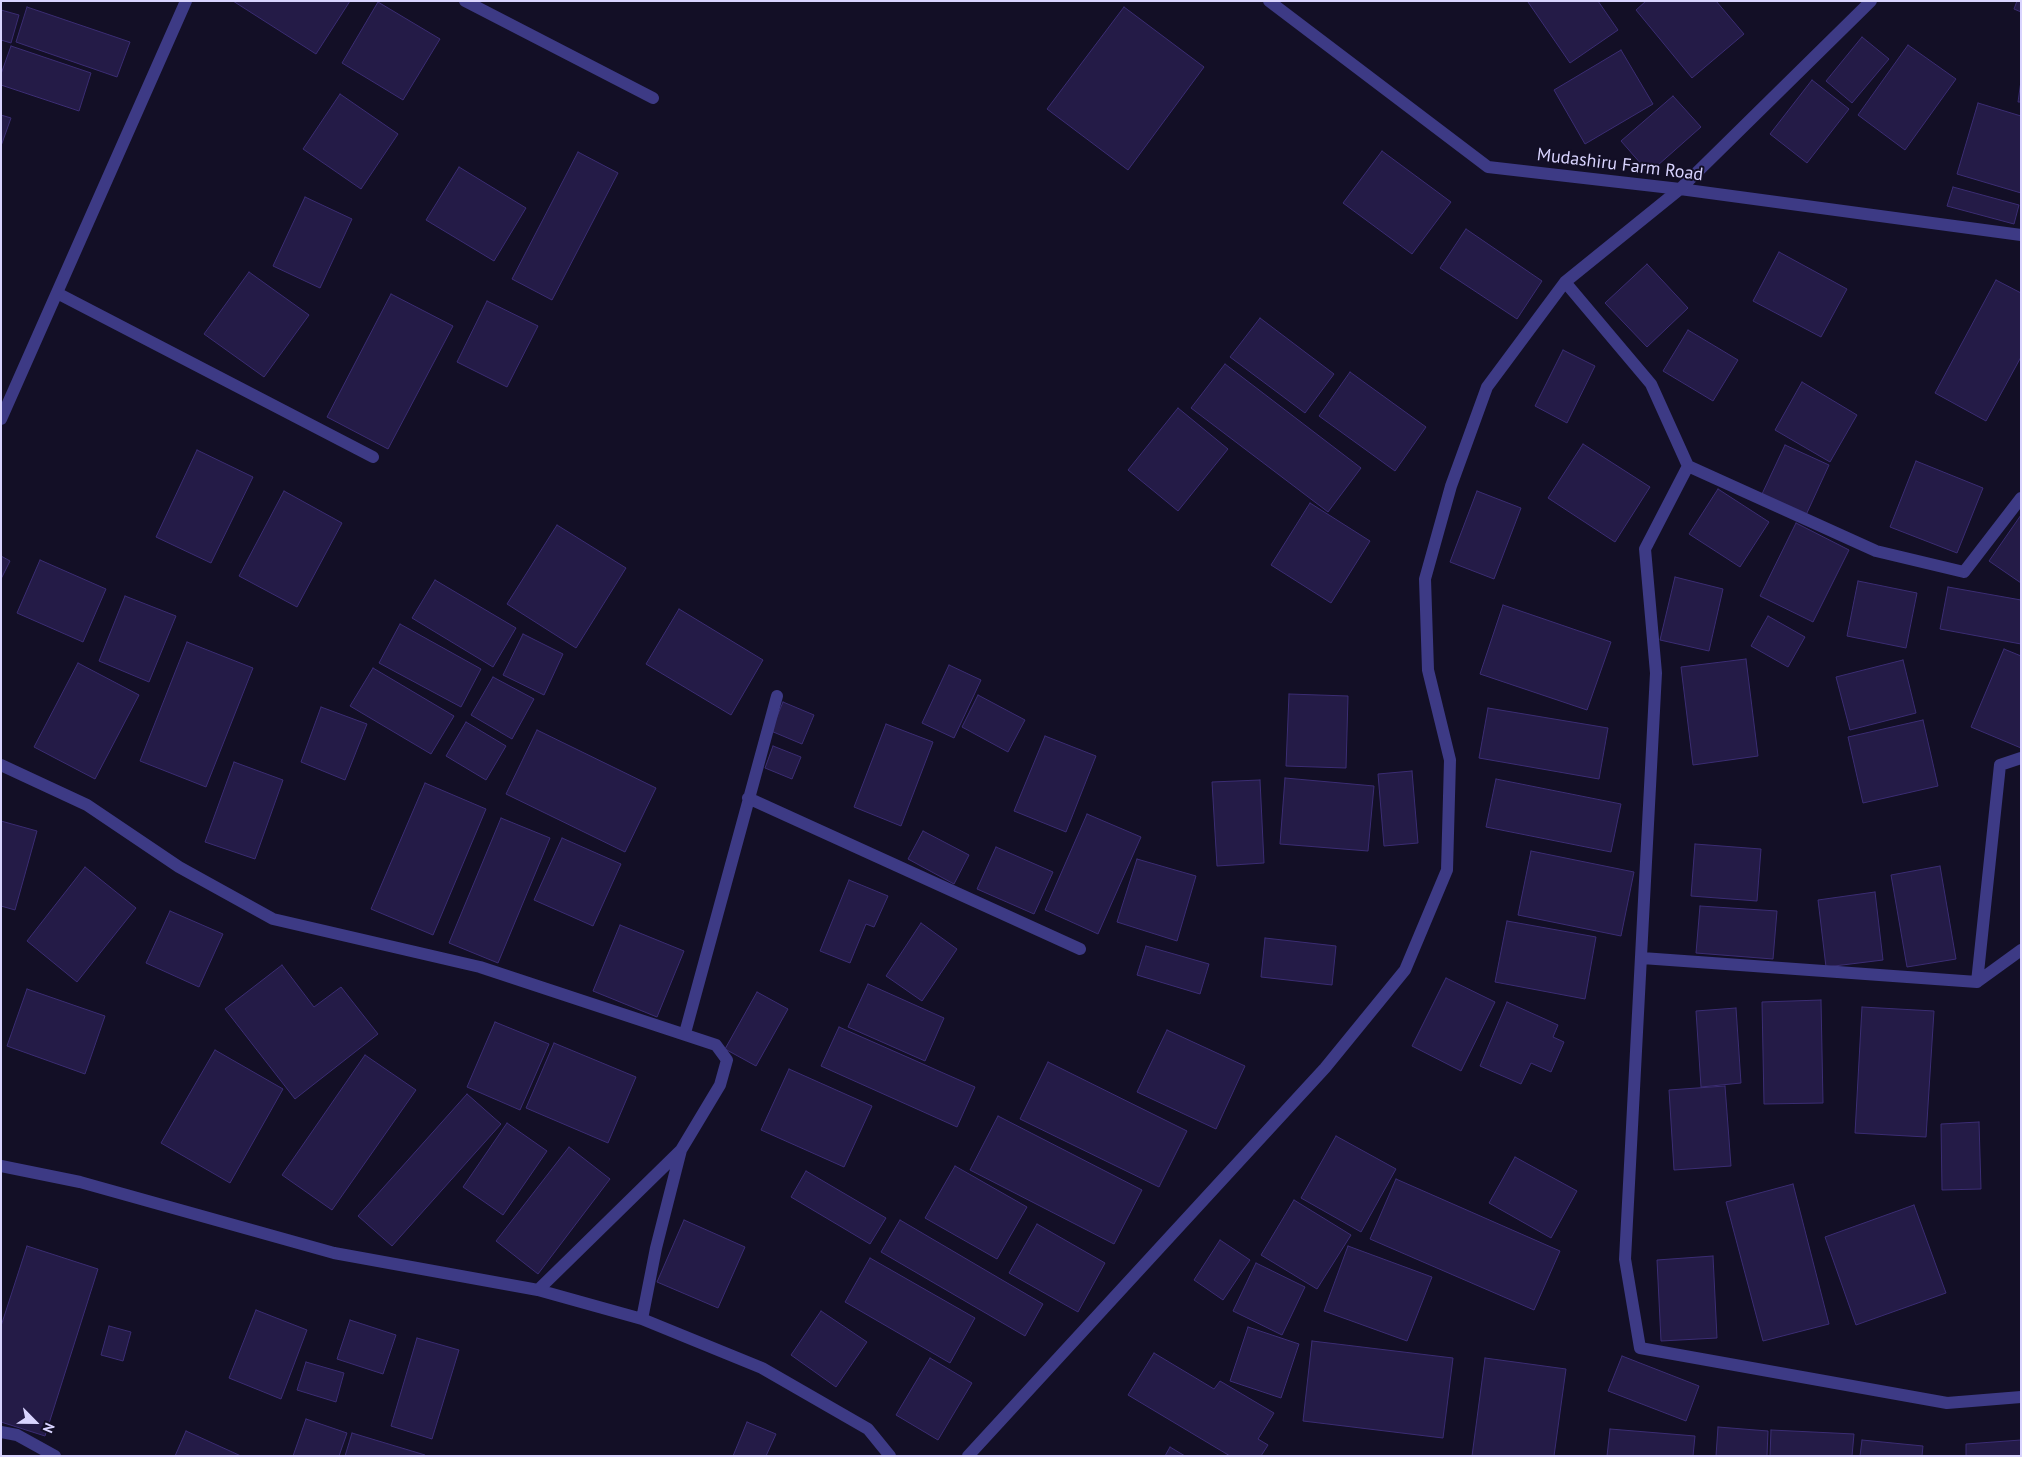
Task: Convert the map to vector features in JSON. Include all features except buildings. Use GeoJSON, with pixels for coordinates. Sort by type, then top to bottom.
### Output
{"type":"FeatureCollection","features":[{"type":"Feature","properties":{"kind":"street"},"geometry":{"type":"LineString","coordinates":[[1,419],[186,1]]}},
{"type":"Feature","properties":{"kind":"street"},"geometry":{"type":"LineString","coordinates":[[465,1],[653,98]]}},
{"type":"Feature","properties":{"kind":"street","name":"Mudashiru Farm Road"},"geometry":{"type":"LineString","coordinates":[[1269,1],[1488,167],[1680,189],[2021,235]]}},
{"type":"Feature","properties":{"kind":"street"},"geometry":{"type":"LineString","coordinates":[[968,1456],[1324,1068],[1405,970],[1447,870],[1450,760],[1428,670],[1425,578],[1451,486],[1487,387],[1565,282],[1680,189],[1871,1]]}},
{"type":"Feature","properties":{"kind":"street"},"geometry":{"type":"LineString","coordinates":[[1565,282],[1651,384],[1688,466],[1876,551],[1964,572],[2021,498]]}},
{"type":"Feature","properties":{"kind":"street"},"geometry":{"type":"LineString","coordinates":[[57,293],[373,457]]}},
{"type":"Feature","properties":{"kind":"street"},"geometry":{"type":"LineString","coordinates":[[1688,466],[1645,549],[1656,673],[1625,1259],[1640,1348],[1947,1402],[2021,1397]]}},
{"type":"Feature","properties":{"kind":"street"},"geometry":{"type":"LineString","coordinates":[[685,1033],[777,696]]}},
{"type":"Feature","properties":{"kind":"street"},"geometry":{"type":"LineString","coordinates":[[1977,982],[2000,765],[2021,758]]}},
{"type":"Feature","properties":{"kind":"street"},"geometry":{"type":"LineString","coordinates":[[1,765],[88,805],[180,867],[273,919],[480,967],[685,1033],[716,1045],[726,1060],[720,1085],[681,1150],[538,1290]]}},
{"type":"Feature","properties":{"kind":"street"},"geometry":{"type":"LineString","coordinates":[[748,798],[1080,949]]}},
{"type":"Feature","properties":{"kind":"street"},"geometry":{"type":"LineString","coordinates":[[1642,958],[1977,982],[2021,950]]}},
{"type":"Feature","properties":{"kind":"street"},"geometry":{"type":"LineString","coordinates":[[642,1319],[656,1248],[681,1150]]}},
{"type":"Feature","properties":{"kind":"street"},"geometry":{"type":"LineString","coordinates":[[1,1166],[80,1182],[334,1253],[538,1290],[642,1319],[762,1368],[868,1430],[890,1456]]}},
{"type":"Feature","properties":{"kind":"street"},"geometry":{"type":"LineString","coordinates":[[1,1432],[17,1435],[55,1456]]}}]}
